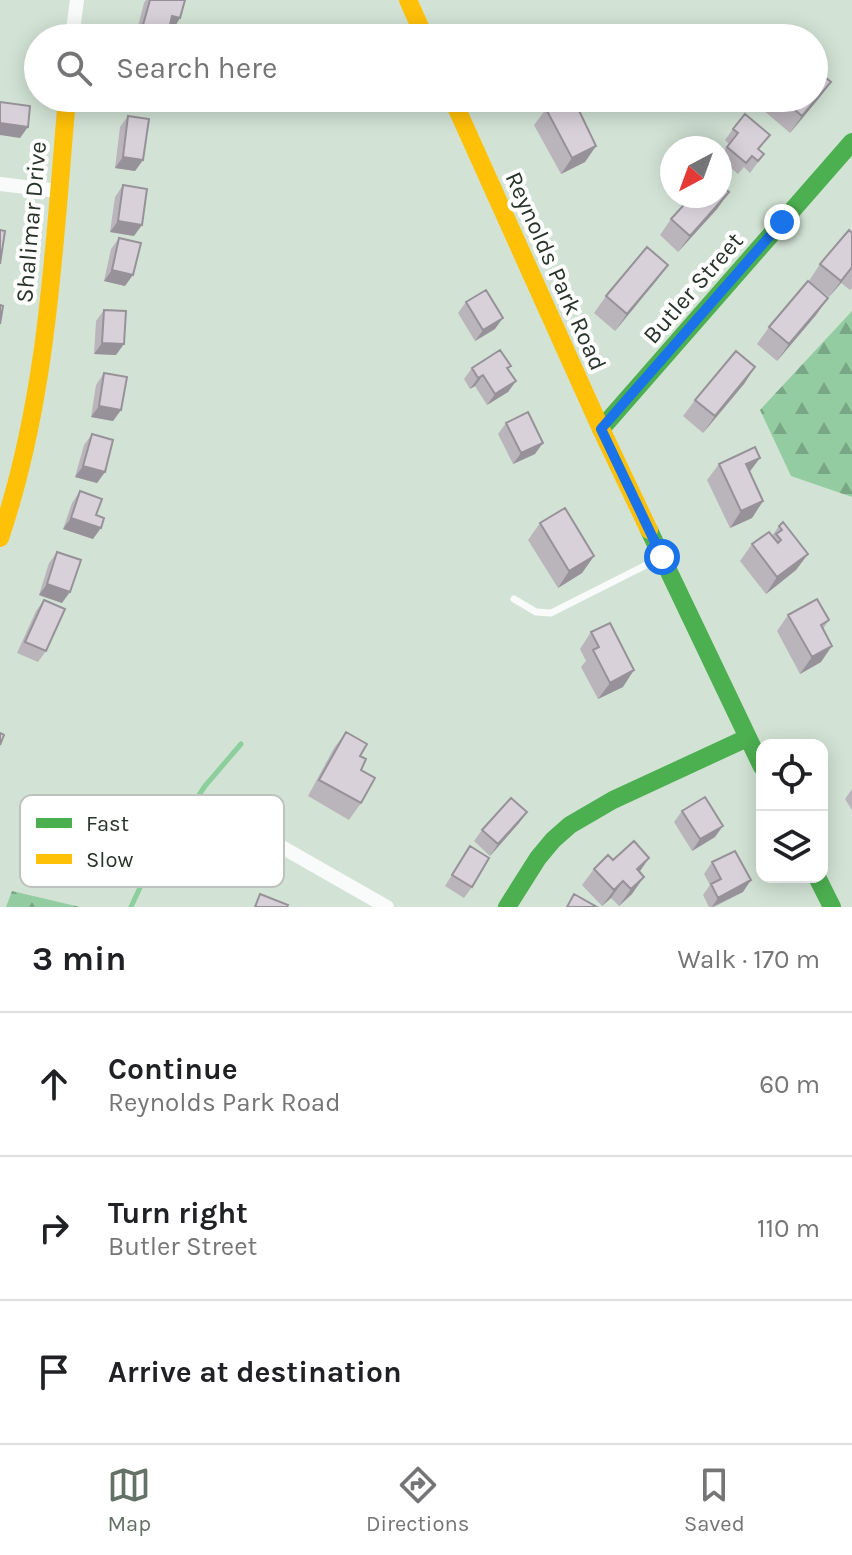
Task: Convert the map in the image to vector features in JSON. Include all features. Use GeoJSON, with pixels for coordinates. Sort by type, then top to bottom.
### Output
{"type":"FeatureCollection","features":[{"type":"Feature","properties":{"kind":"street"},"geometry":{"type":"LineString","coordinates":[[74,24],[77,0]]}},
{"type":"Feature","properties":{"kind":"street"},"geometry":{"type":"LineString","coordinates":[[408,0],[419,24]]}},
{"type":"Feature","properties":{"kind":"street","name":"Shalimar Drive"},"geometry":{"type":"LineString","coordinates":[[0,538],[6,504],[33,415],[49,301],[66,112]]}},
{"type":"Feature","properties":{"kind":"street","name":"Reynolds Park Road"},"geometry":{"type":"LineString","coordinates":[[458,112],[601,429],[756,755]]}},
{"type":"Feature","properties":{"kind":"street","name":"Butler Street"},"geometry":{"type":"LineString","coordinates":[[601,429],[852,142]]}},
{"type":"Feature","properties":{"kind":"street"},"geometry":{"type":"LineString","coordinates":[[0,184],[58,191]]}},
{"type":"Feature","properties":{"kind":"street"},"geometry":{"type":"LineString","coordinates":[[507,907],[536,862],[561,832],[620,797],[747,738]]}},
{"type":"Feature","properties":{"kind":"street"},"geometry":{"type":"LineString","coordinates":[[284,848],[387,907]]}},
{"type":"Feature","properties":{"kind":"street"},"geometry":{"type":"LineString","coordinates":[[820,883],[832,907]]}},
{"type":"Feature","properties":{"kind":"lane"},"geometry":{"type":"LineString","coordinates":[[514,599],[536,612],[551,613],[662,557]]}},
{"type":"Feature","properties":{"kind":"green space"},"geometry":{"type":"Polygon","coordinates":[[[852,311],[852,497],[791,476],[760,410],[852,311]]]}},
{"type":"Feature","properties":{"kind":"green space"},"geometry":{"type":"Polygon","coordinates":[[[12,891],[80,907],[6,907],[12,891]]]}},
{"type":"Feature","properties":{"kind":"building"},"geometry":{"type":"Polygon","coordinates":[[[150,0],[185,0],[180,18],[172,16],[170,24],[143,24],[150,0]]]}},
{"type":"Feature","properties":{"kind":"building"},"geometry":{"type":"Polygon","coordinates":[[[0,102],[24,105],[24,112],[29,112],[28,127],[0,123],[0,102]]]}},
{"type":"Feature","properties":{"kind":"building"},"geometry":{"type":"Polygon","coordinates":[[[548,112],[580,112],[596,146],[572,158],[548,112]]]}},
{"type":"Feature","properties":{"kind":"building"},"geometry":{"type":"Polygon","coordinates":[[[745,114],[770,135],[758,149],[764,154],[758,161],[752,156],[746,163],[732,151],[732,141],[738,133],[733,129],[745,114]]]}},
{"type":"Feature","properties":{"kind":"building"},"geometry":{"type":"Polygon","coordinates":[[[128,116],[149,119],[143,160],[123,157],[128,116]]]}},
{"type":"Feature","properties":{"kind":"building"},"geometry":{"type":"Polygon","coordinates":[[[123,185],[147,189],[142,225],[118,221],[123,185]]]}},
{"type":"Feature","properties":{"kind":"building"},"geometry":{"type":"Polygon","coordinates":[[[681,208],[715,208],[690,236],[671,219],[681,208]]]}},
{"type":"Feature","properties":{"kind":"building"},"geometry":{"type":"Polygon","coordinates":[[[0,230],[5,231],[0,264],[0,230]]]}},
{"type":"Feature","properties":{"kind":"building"},"geometry":{"type":"Polygon","coordinates":[[[849,230],[852,233],[852,267],[841,281],[820,264],[849,230]]]}},
{"type":"Feature","properties":{"kind":"building"},"geometry":{"type":"Polygon","coordinates":[[[119,238],[141,243],[133,275],[112,270],[119,238]]]}},
{"type":"Feature","properties":{"kind":"building"},"geometry":{"type":"Polygon","coordinates":[[[647,247],[668,265],[627,314],[606,296],[647,247]]]}},
{"type":"Feature","properties":{"kind":"building"},"geometry":{"type":"Polygon","coordinates":[[[808,281],[828,298],[789,344],[769,327],[808,281]]]}},
{"type":"Feature","properties":{"kind":"building"},"geometry":{"type":"Polygon","coordinates":[[[486,290],[503,318],[483,330],[466,302],[486,290]]]}},
{"type":"Feature","properties":{"kind":"building"},"geometry":{"type":"Polygon","coordinates":[[[104,310],[126,311],[124,344],[102,343],[104,310]]]}},
{"type":"Feature","properties":{"kind":"building"},"geometry":{"type":"Polygon","coordinates":[[[500,350],[511,366],[507,368],[516,381],[495,394],[483,375],[478,378],[472,368],[500,350]]]}},
{"type":"Feature","properties":{"kind":"building"},"geometry":{"type":"Polygon","coordinates":[[[736,351],[755,367],[715,416],[695,400],[736,351]]]}},
{"type":"Feature","properties":{"kind":"building"},"geometry":{"type":"Polygon","coordinates":[[[104,373],[127,377],[121,410],[99,406],[104,373]]]}},
{"type":"Feature","properties":{"kind":"building"},"geometry":{"type":"Polygon","coordinates":[[[528,412],[543,443],[521,453],[506,423],[528,412]]]}},
{"type":"Feature","properties":{"kind":"building"},"geometry":{"type":"Polygon","coordinates":[[[92,434],[113,440],[105,472],[83,466],[92,434]]]}},
{"type":"Feature","properties":{"kind":"building"},"geometry":{"type":"Polygon","coordinates":[[[755,447],[760,458],[746,464],[763,501],[741,511],[719,464],[755,447]]]}},
{"type":"Feature","properties":{"kind":"building"},"geometry":{"type":"Polygon","coordinates":[[[80,491],[102,499],[96,515],[104,518],[101,528],[71,518],[80,491]]]}},
{"type":"Feature","properties":{"kind":"building"},"geometry":{"type":"Polygon","coordinates":[[[565,508],[594,556],[569,571],[540,523],[565,508]]]}},
{"type":"Feature","properties":{"kind":"building"},"geometry":{"type":"Polygon","coordinates":[[[783,522],[808,554],[777,577],[752,544],[769,532],[778,543],[781,540],[776,534],[782,530],[779,526],[783,522]]]}},
{"type":"Feature","properties":{"kind":"building"},"geometry":{"type":"Polygon","coordinates":[[[57,552],[81,560],[70,592],[47,584],[57,552]]]}},
{"type":"Feature","properties":{"kind":"building"},"geometry":{"type":"Polygon","coordinates":[[[817,599],[829,620],[821,625],[832,646],[812,657],[788,615],[817,599]]]}},
{"type":"Feature","properties":{"kind":"building"},"geometry":{"type":"Polygon","coordinates":[[[44,600],[65,609],[46,651],[25,642],[44,600]]]}},
{"type":"Feature","properties":{"kind":"building"},"geometry":{"type":"Polygon","coordinates":[[[610,623],[634,670],[610,683],[593,650],[599,647],[591,632],[610,623]]]}},
{"type":"Feature","properties":{"kind":"building"},"geometry":{"type":"Polygon","coordinates":[[[346,732],[367,744],[360,756],[366,759],[361,770],[375,778],[361,803],[319,780],[346,732]]]}},
{"type":"Feature","properties":{"kind":"building"},"geometry":{"type":"Polygon","coordinates":[[[705,797],[723,826],[700,839],[682,811],[705,797]]]}},
{"type":"Feature","properties":{"kind":"building"},"geometry":{"type":"Polygon","coordinates":[[[511,798],[527,812],[498,844],[482,830],[511,798]]]}},
{"type":"Feature","properties":{"kind":"building"},"geometry":{"type":"Polygon","coordinates":[[[634,841],[649,858],[637,869],[644,877],[631,889],[623,881],[614,890],[594,869],[608,855],[613,860],[634,841]]]}},
{"type":"Feature","properties":{"kind":"building"},"geometry":{"type":"Polygon","coordinates":[[[470,846],[489,858],[472,887],[452,875],[470,846]]]}},
{"type":"Feature","properties":{"kind":"building"},"geometry":{"type":"Polygon","coordinates":[[[735,851],[751,880],[718,898],[711,884],[721,879],[712,862],[735,851]]]}},
{"type":"Feature","properties":{"kind":"building"},"geometry":{"type":"Polygon","coordinates":[[[260,894],[288,905],[255,907],[260,894]]]}},
{"type":"Feature","properties":{"kind":"building"},"geometry":{"type":"Polygon","coordinates":[[[574,894],[597,907],[567,907],[574,894]]]}},
{"type":"Feature","properties":{"kind":"waterway"},"geometry":{"type":"LineString","coordinates":[[199,795],[241,744]]}},
{"type":"Feature","properties":{"kind":"waterway"},"geometry":{"type":"LineString","coordinates":[[131,907],[140,887]]}},
{"type":"Feature","properties":{"kind":"traffic: fast"},"geometry":{"type":"LineString","coordinates":[[601,429],[852,142]]}},
{"type":"Feature","properties":{"kind":"traffic: fast"},"geometry":{"type":"LineString","coordinates":[[649,530],[756,754]]}},
{"type":"Feature","properties":{"kind":"traffic: fast"},"geometry":{"type":"LineString","coordinates":[[507,907],[538,858],[570,825],[613,800],[747,738]]}},
{"type":"Feature","properties":{"kind":"traffic: fast"},"geometry":{"type":"LineString","coordinates":[[820,883],[832,907]]}},
{"type":"Feature","properties":{"kind":"traffic: slow"},"geometry":{"type":"LineString","coordinates":[[408,0],[419,24]]}},
{"type":"Feature","properties":{"kind":"traffic: slow"},"geometry":{"type":"LineString","coordinates":[[0,538],[16,485],[39,376],[53,265],[66,112]]}},
{"type":"Feature","properties":{"kind":"traffic: slow"},"geometry":{"type":"LineString","coordinates":[[458,112],[649,530]]}},
{"type":"Feature","properties":{"kind":"route"},"geometry":{"type":"LineString","coordinates":[[662,557],[601,429],[782,222]]}}]}
